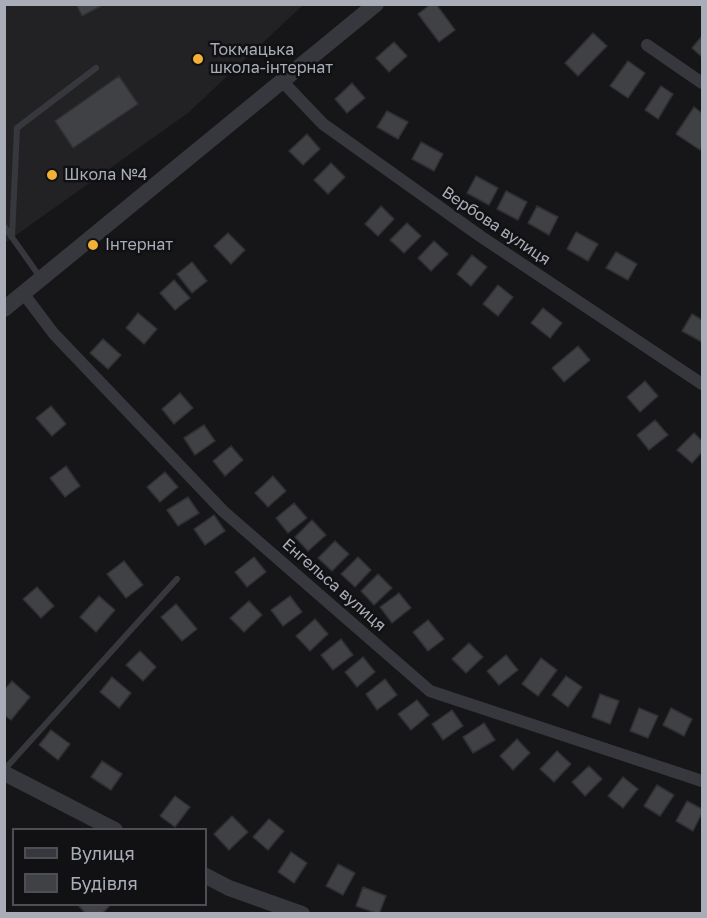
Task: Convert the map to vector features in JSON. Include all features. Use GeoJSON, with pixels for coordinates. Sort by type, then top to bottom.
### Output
{"type":"FeatureCollection","features":[{"type":"Feature","properties":{"kind":"street"},"geometry":{"type":"LineString","coordinates":[[4,309],[376,4]]}},
{"type":"Feature","properties":{"kind":"street"},"geometry":{"type":"LineString","coordinates":[[647,45],[702,82]]}},
{"type":"Feature","properties":{"kind":"street","name":"Вербова вулиця"},"geometry":{"type":"LineString","coordinates":[[282,81],[323,124],[480,236],[702,384]]}},
{"type":"Feature","properties":{"kind":"street","name":"Енгельса вулиця"},"geometry":{"type":"LineString","coordinates":[[22,293],[54,334],[223,511],[430,691],[702,782]]}},
{"type":"Feature","properties":{"kind":"street"},"geometry":{"type":"LineString","coordinates":[[4,771],[111,828]]}},
{"type":"Feature","properties":{"kind":"street"},"geometry":{"type":"LineString","coordinates":[[207,877],[229,888],[302,914]]}},
{"type":"Feature","properties":{"kind":"lane"},"geometry":{"type":"LineString","coordinates":[[12,237],[17,128],[96,68]]}},
{"type":"Feature","properties":{"kind":"lane"},"geometry":{"type":"LineString","coordinates":[[4,226],[40,278]]}},
{"type":"Feature","properties":{"kind":"lane"},"geometry":{"type":"LineString","coordinates":[[4,771],[177,579]]}},
{"type":"Feature","properties":{"kind":"shaded area","name":"Школа №4"},"geometry":{"type":"Polygon","coordinates":[[[5,5],[303,5],[188,113],[5,243],[5,5]]]}},
{"type":"Feature","properties":{"kind":"building"},"geometry":{"type":"Polygon","coordinates":[[[76,4],[103,4],[103,5],[82,16],[76,4]]]}},
{"type":"Feature","properties":{"kind":"building"},"geometry":{"type":"Polygon","coordinates":[[[431,4],[436,4],[455,30],[439,42],[418,14],[431,4]]]}},
{"type":"Feature","properties":{"kind":"building"},"geometry":{"type":"Polygon","coordinates":[[[593,33],[607,46],[578,76],[565,63],[593,33]]]}},
{"type":"Feature","properties":{"kind":"building"},"geometry":{"type":"Polygon","coordinates":[[[702,36],[702,57],[692,48],[702,36]]]}},
{"type":"Feature","properties":{"kind":"building"},"geometry":{"type":"Polygon","coordinates":[[[394,42],[407,56],[389,72],[376,58],[394,42]]]}},
{"type":"Feature","properties":{"kind":"building"},"geometry":{"type":"Polygon","coordinates":[[[628,61],[645,73],[628,98],[610,86],[628,61]]]}},
{"type":"Feature","properties":{"kind":"building"},"geometry":{"type":"Polygon","coordinates":[[[119,76],[138,104],[73,148],[55,121],[119,76]]]}},
{"type":"Feature","properties":{"kind":"building"},"geometry":{"type":"Polygon","coordinates":[[[352,83],[365,98],[347,113],[335,99],[352,83]]]}},
{"type":"Feature","properties":{"kind":"building"},"geometry":{"type":"Polygon","coordinates":[[[661,86],[673,94],[658,119],[645,110],[661,86]]]}},
{"type":"Feature","properties":{"kind":"building"},"geometry":{"type":"Polygon","coordinates":[[[694,107],[702,113],[700,150],[676,134],[694,107]]]}},
{"type":"Feature","properties":{"kind":"building"},"geometry":{"type":"Polygon","coordinates":[[[387,111],[408,122],[398,139],[377,127],[387,111]]]}},
{"type":"Feature","properties":{"kind":"building"},"geometry":{"type":"Polygon","coordinates":[[[307,134],[320,149],[303,165],[289,151],[307,134]]]}},
{"type":"Feature","properties":{"kind":"building"},"geometry":{"type":"Polygon","coordinates":[[[421,142],[443,154],[434,171],[412,159],[421,142]]]}},
{"type":"Feature","properties":{"kind":"building"},"geometry":{"type":"Polygon","coordinates":[[[331,163],[345,177],[328,194],[314,180],[331,163]]]}},
{"type":"Feature","properties":{"kind":"building"},"geometry":{"type":"Polygon","coordinates":[[[476,176],[498,188],[489,205],[467,193],[476,176]]]}},
{"type":"Feature","properties":{"kind":"building"},"geometry":{"type":"Polygon","coordinates":[[[506,191],[527,202],[518,220],[497,209],[506,191]]]}},
{"type":"Feature","properties":{"kind":"building"},"geometry":{"type":"Polygon","coordinates":[[[381,206],[394,219],[378,236],[365,224],[381,206]]]}},
{"type":"Feature","properties":{"kind":"building"},"geometry":{"type":"Polygon","coordinates":[[[537,206],[558,217],[549,235],[528,223],[537,206]]]}},
{"type":"Feature","properties":{"kind":"building"},"geometry":{"type":"Polygon","coordinates":[[[407,223],[421,236],[404,253],[390,240],[407,223]]]}},
{"type":"Feature","properties":{"kind":"building"},"geometry":{"type":"Polygon","coordinates":[[[576,232],[598,244],[588,261],[567,249],[576,232]]]}},
{"type":"Feature","properties":{"kind":"building"},"geometry":{"type":"Polygon","coordinates":[[[228,233],[245,250],[231,264],[214,246],[228,233]]]}},
{"type":"Feature","properties":{"kind":"building"},"geometry":{"type":"Polygon","coordinates":[[[434,241],[448,254],[431,271],[418,258],[434,241]]]}},
{"type":"Feature","properties":{"kind":"building"},"geometry":{"type":"Polygon","coordinates":[[[616,252],[637,264],[628,280],[606,268],[616,252]]]}},
{"type":"Feature","properties":{"kind":"building"},"geometry":{"type":"Polygon","coordinates":[[[472,255],[487,267],[471,286],[457,274],[472,255]]]}},
{"type":"Feature","properties":{"kind":"building"},"geometry":{"type":"Polygon","coordinates":[[[192,262],[207,281],[192,293],[177,274],[192,262]]]}},
{"type":"Feature","properties":{"kind":"building"},"geometry":{"type":"Polygon","coordinates":[[[174,280],[190,298],[175,310],[160,293],[174,280]]]}},
{"type":"Feature","properties":{"kind":"building"},"geometry":{"type":"Polygon","coordinates":[[[498,285],[513,297],[498,316],[483,304],[498,285]]]}},
{"type":"Feature","properties":{"kind":"building"},"geometry":{"type":"Polygon","coordinates":[[[543,308],[562,323],[550,338],[531,323],[543,308]]]}},
{"type":"Feature","properties":{"kind":"building"},"geometry":{"type":"Polygon","coordinates":[[[138,313],[157,329],[144,344],[126,328],[138,313]]]}},
{"type":"Feature","properties":{"kind":"building"},"geometry":{"type":"Polygon","coordinates":[[[692,314],[702,320],[702,342],[682,331],[692,314]]]}},
{"type":"Feature","properties":{"kind":"building"},"geometry":{"type":"Polygon","coordinates":[[[103,339],[121,355],[108,369],[90,353],[103,339]]]}},
{"type":"Feature","properties":{"kind":"building"},"geometry":{"type":"Polygon","coordinates":[[[578,346],[590,360],[564,382],[552,368],[578,346]]]}},
{"type":"Feature","properties":{"kind":"building"},"geometry":{"type":"Polygon","coordinates":[[[645,381],[658,396],[640,412],[627,397],[645,381]]]}},
{"type":"Feature","properties":{"kind":"building"},"geometry":{"type":"Polygon","coordinates":[[[180,393],[193,408],[174,424],[162,409],[180,393]]]}},
{"type":"Feature","properties":{"kind":"building"},"geometry":{"type":"Polygon","coordinates":[[[51,406],[66,424],[52,436],[36,418],[51,406]]]}},
{"type":"Feature","properties":{"kind":"building"},"geometry":{"type":"Polygon","coordinates":[[[655,420],[668,435],[649,450],[637,435],[655,420]]]}},
{"type":"Feature","properties":{"kind":"building"},"geometry":{"type":"Polygon","coordinates":[[[204,425],[215,441],[195,455],[184,438],[204,425]]]}},
{"type":"Feature","properties":{"kind":"building"},"geometry":{"type":"Polygon","coordinates":[[[694,433],[702,441],[702,452],[692,463],[677,450],[694,433]]]}},
{"type":"Feature","properties":{"kind":"building"},"geometry":{"type":"Polygon","coordinates":[[[231,446],[243,460],[225,476],[213,461],[231,446]]]}},
{"type":"Feature","properties":{"kind":"building"},"geometry":{"type":"Polygon","coordinates":[[[66,466],[80,486],[65,497],[50,478],[66,466]]]}},
{"type":"Feature","properties":{"kind":"building"},"geometry":{"type":"Polygon","coordinates":[[[165,472],[178,487],[160,502],[147,487],[165,472]]]}},
{"type":"Feature","properties":{"kind":"building"},"geometry":{"type":"Polygon","coordinates":[[[273,476],[286,491],[268,507],[255,493],[273,476]]]}},
{"type":"Feature","properties":{"kind":"building"},"geometry":{"type":"Polygon","coordinates":[[[188,497],[199,513],[178,526],[167,510],[188,497]]]}},
{"type":"Feature","properties":{"kind":"building"},"geometry":{"type":"Polygon","coordinates":[[[294,503],[307,518],[288,533],[276,518],[294,503]]]}},
{"type":"Feature","properties":{"kind":"building"},"geometry":{"type":"Polygon","coordinates":[[[214,515],[225,531],[205,545],[194,529],[214,515]]]}},
{"type":"Feature","properties":{"kind":"building"},"geometry":{"type":"Polygon","coordinates":[[[312,520],[326,535],[308,551],[295,537],[312,520]]]}},
{"type":"Feature","properties":{"kind":"building"},"geometry":{"type":"Polygon","coordinates":[[[335,541],[349,554],[332,571],[318,558],[335,541]]]}},
{"type":"Feature","properties":{"kind":"building"},"geometry":{"type":"Polygon","coordinates":[[[254,557],[266,572],[247,587],[235,572],[254,557]]]}},
{"type":"Feature","properties":{"kind":"building"},"geometry":{"type":"Polygon","coordinates":[[[358,557],[371,570],[355,587],[341,574],[358,557]]]}},
{"type":"Feature","properties":{"kind":"building"},"geometry":{"type":"Polygon","coordinates":[[[124,561],[143,585],[126,598],[107,574],[124,561]]]}},
{"type":"Feature","properties":{"kind":"building"},"geometry":{"type":"Polygon","coordinates":[[[378,574],[392,588],[374,605],[361,591],[378,574]]]}},
{"type":"Feature","properties":{"kind":"building"},"geometry":{"type":"Polygon","coordinates":[[[37,587],[54,606],[41,618],[23,599],[37,587]]]}},
{"type":"Feature","properties":{"kind":"building"},"geometry":{"type":"Polygon","coordinates":[[[399,593],[411,608],[392,623],[380,607],[399,593]]]}},
{"type":"Feature","properties":{"kind":"building"},"geometry":{"type":"Polygon","coordinates":[[[99,596],[115,610],[96,632],[80,617],[99,596]]]}},
{"type":"Feature","properties":{"kind":"building"},"geometry":{"type":"Polygon","coordinates":[[[290,596],[302,612],[283,626],[271,610],[290,596]]]}},
{"type":"Feature","properties":{"kind":"building"},"geometry":{"type":"Polygon","coordinates":[[[249,601],[262,615],[244,632],[230,618],[249,601]]]}},
{"type":"Feature","properties":{"kind":"building"},"geometry":{"type":"Polygon","coordinates":[[[176,604],[197,629],[182,641],[161,617],[176,604]]]}},
{"type":"Feature","properties":{"kind":"building"},"geometry":{"type":"Polygon","coordinates":[[[315,619],[328,634],[310,651],[296,636],[315,619]]]}},
{"type":"Feature","properties":{"kind":"building"},"geometry":{"type":"Polygon","coordinates":[[[428,620],[444,639],[428,651],[413,632],[428,620]]]}},
{"type":"Feature","properties":{"kind":"building"},"geometry":{"type":"Polygon","coordinates":[[[341,639],[353,655],[333,670],[321,655],[341,639]]]}},
{"type":"Feature","properties":{"kind":"building"},"geometry":{"type":"Polygon","coordinates":[[[469,643],[483,657],[466,673],[452,659],[469,643]]]}},
{"type":"Feature","properties":{"kind":"building"},"geometry":{"type":"Polygon","coordinates":[[[140,651],[156,667],[143,681],[126,665],[140,651]]]}},
{"type":"Feature","properties":{"kind":"building"},"geometry":{"type":"Polygon","coordinates":[[[506,655],[518,670],[499,685],[487,671],[506,655]]]}},
{"type":"Feature","properties":{"kind":"building"},"geometry":{"type":"Polygon","coordinates":[[[363,657],[375,672],[357,687],[345,672],[363,657]]]}},
{"type":"Feature","properties":{"kind":"building"},"geometry":{"type":"Polygon","coordinates":[[[541,658],[557,670],[538,696],[522,684],[541,658]]]}},
{"type":"Feature","properties":{"kind":"building"},"geometry":{"type":"Polygon","coordinates":[[[566,676],[582,687],[568,707],[552,695],[566,676]]]}},
{"type":"Feature","properties":{"kind":"building"},"geometry":{"type":"Polygon","coordinates":[[[112,677],[131,693],[119,708],[100,692],[112,677]]]}},
{"type":"Feature","properties":{"kind":"building"},"geometry":{"type":"Polygon","coordinates":[[[385,679],[397,695],[377,710],[366,694],[385,679]]]}},
{"type":"Feature","properties":{"kind":"building"},"geometry":{"type":"Polygon","coordinates":[[[12,681],[30,697],[11,720],[4,715],[4,690],[12,681]]]}},
{"type":"Feature","properties":{"kind":"building"},"geometry":{"type":"Polygon","coordinates":[[[600,694],[619,701],[610,724],[592,717],[600,694]]]}},
{"type":"Feature","properties":{"kind":"building"},"geometry":{"type":"Polygon","coordinates":[[[417,700],[429,715],[411,730],[398,714],[417,700]]]}},
{"type":"Feature","properties":{"kind":"building"},"geometry":{"type":"Polygon","coordinates":[[[639,708],[658,716],[648,738],[630,731],[639,708]]]}},
{"type":"Feature","properties":{"kind":"building"},"geometry":{"type":"Polygon","coordinates":[[[671,708],[692,719],[684,736],[663,725],[671,708]]]}},
{"type":"Feature","properties":{"kind":"building"},"geometry":{"type":"Polygon","coordinates":[[[452,710],[463,726],[443,740],[432,724],[452,710]]]}},
{"type":"Feature","properties":{"kind":"building"},"geometry":{"type":"Polygon","coordinates":[[[484,723],[495,740],[473,753],[463,737],[484,723]]]}},
{"type":"Feature","properties":{"kind":"building"},"geometry":{"type":"Polygon","coordinates":[[[51,730],[70,744],[58,760],[39,745],[51,730]]]}},
{"type":"Feature","properties":{"kind":"building"},"geometry":{"type":"Polygon","coordinates":[[[517,739],[530,753],[513,770],[500,756],[517,739]]]}},
{"type":"Feature","properties":{"kind":"building"},"geometry":{"type":"Polygon","coordinates":[[[557,751],[571,764],[554,782],[540,769],[557,751]]]}},
{"type":"Feature","properties":{"kind":"building"},"geometry":{"type":"Polygon","coordinates":[[[102,761],[122,774],[111,790],[91,777],[102,761]]]}},
{"type":"Feature","properties":{"kind":"building"},"geometry":{"type":"Polygon","coordinates":[[[589,766],[602,779],[585,796],[572,782],[589,766]]]}},
{"type":"Feature","properties":{"kind":"building"},"geometry":{"type":"Polygon","coordinates":[[[623,777],[638,789],[623,808],[608,796],[623,777]]]}},
{"type":"Feature","properties":{"kind":"building"},"geometry":{"type":"Polygon","coordinates":[[[657,785],[674,795],[660,816],[644,806],[657,785]]]}},
{"type":"Feature","properties":{"kind":"building"},"geometry":{"type":"Polygon","coordinates":[[[175,796],[190,807],[175,827],[160,816],[175,796]]]}},
{"type":"Feature","properties":{"kind":"building"},"geometry":{"type":"Polygon","coordinates":[[[687,801],[702,809],[693,831],[676,821],[687,801]]]}},
{"type":"Feature","properties":{"kind":"building"},"geometry":{"type":"Polygon","coordinates":[[[232,816],[248,832],[229,850],[214,834],[232,816]]]}},
{"type":"Feature","properties":{"kind":"building"},"geometry":{"type":"Polygon","coordinates":[[[269,819],[284,831],[268,850],[253,837],[269,819]]]}},
{"type":"Feature","properties":{"kind":"building"},"geometry":{"type":"Polygon","coordinates":[[[291,852],[307,863],[294,883],[278,872],[291,852]]]}},
{"type":"Feature","properties":{"kind":"building"},"geometry":{"type":"Polygon","coordinates":[[[338,864],[355,873],[343,895],[326,886],[338,864]]]}},
{"type":"Feature","properties":{"kind":"building"},"geometry":{"type":"Polygon","coordinates":[[[363,887],[386,896],[379,914],[356,906],[363,887]]]}},
{"type":"Feature","properties":{"kind":"building"},"geometry":{"type":"Polygon","coordinates":[[[79,906],[109,906],[102,914],[86,914],[79,906]]]}},
{"type":"Feature","properties":{"kind":"place","name":"Токмацька школа-інтернат"},"geometry":{"type":"Point","coordinates":[198,59]}},
{"type":"Feature","properties":{"kind":"place","name":"Школа №4"},"geometry":{"type":"Point","coordinates":[52,175]}},
{"type":"Feature","properties":{"kind":"place","name":"Інтернат"},"geometry":{"type":"Point","coordinates":[93,245]}}]}
